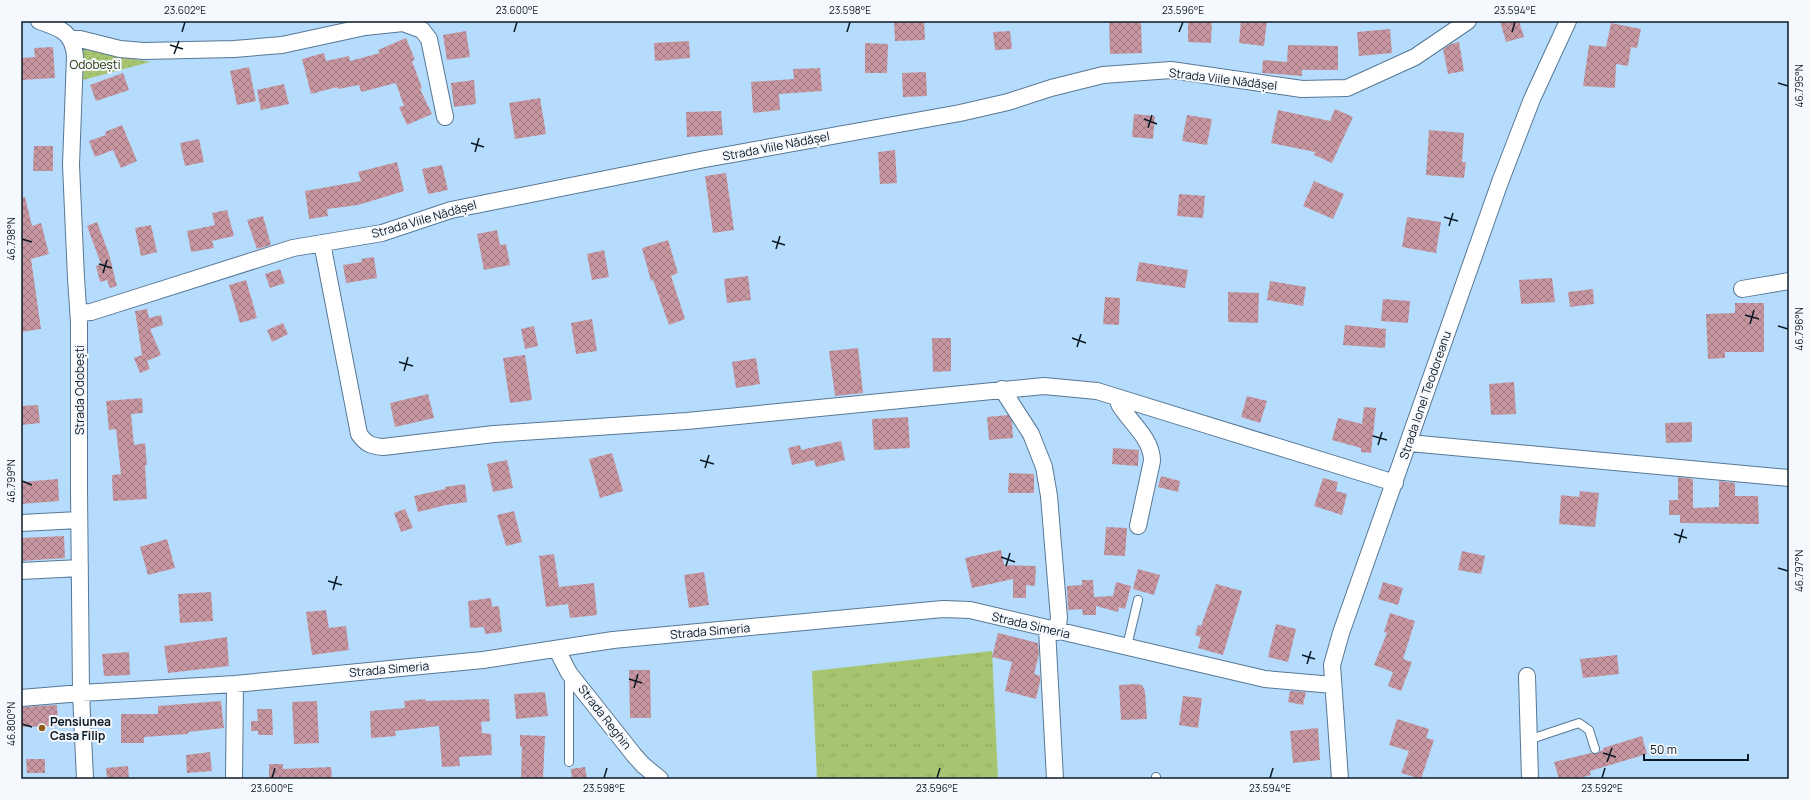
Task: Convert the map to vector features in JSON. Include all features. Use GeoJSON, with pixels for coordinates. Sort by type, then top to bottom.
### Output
{"type":"FeatureCollection","features":[{"type":"Feature","properties":{"kind":"street"},"geometry":{"type":"LineString","coordinates":[[39,21],[55,26],[72,39],[80,39],[120,49],[144,51],[234,49],[282,45],[365,27],[403,23],[422,30],[429,39],[445,117]]}},
{"type":"Feature","properties":{"kind":"street","name":"Strada Viile Nădășel"},"geometry":{"type":"LineString","coordinates":[[79,313],[91,312],[293,248],[382,233],[451,210],[780,145],[960,113],[1008,102],[1052,88],[1103,75],[1172,70],[1302,89],[1346,88],[1415,57],[1468,21]]}},
{"type":"Feature","properties":{"kind":"street","name":"Strada Ionel Teodoreanu"},"geometry":{"type":"LineString","coordinates":[[1340,779],[1332,665],[1341,633],[1500,182],[1532,99],[1568,21]]}},
{"type":"Feature","properties":{"kind":"street","name":"Strada Odobești"},"geometry":{"type":"LineString","coordinates":[[72,39],[75,56],[72,165],[79,313],[81,692],[85,779]]}},
{"type":"Feature","properties":{"kind":"street"},"geometry":{"type":"LineString","coordinates":[[322,243],[359,434],[363,441],[371,446],[390,446],[494,434],[687,421],[1002,389],[1044,386],[1072,387],[1097,390],[1395,483]]}},
{"type":"Feature","properties":{"kind":"street"},"geometry":{"type":"LineString","coordinates":[[1742,289],[1789,281]]}},
{"type":"Feature","properties":{"kind":"street"},"geometry":{"type":"LineString","coordinates":[[1002,389],[1031,434],[1044,467],[1049,496],[1059,618],[1052,631],[1056,779]]}},
{"type":"Feature","properties":{"kind":"street"},"geometry":{"type":"LineString","coordinates":[[1120,398],[1119,404],[1140,431],[1152,452],[1152,461],[1138,526]]}},
{"type":"Feature","properties":{"kind":"street"},"geometry":{"type":"LineString","coordinates":[[1409,443],[1789,478]]}},
{"type":"Feature","properties":{"kind":"street"},"geometry":{"type":"LineString","coordinates":[[21,523],[79,520]]}},
{"type":"Feature","properties":{"kind":"street"},"geometry":{"type":"LineString","coordinates":[[21,572],[80,568]]}},
{"type":"Feature","properties":{"kind":"street","name":"Strada Simeria"},"geometry":{"type":"LineString","coordinates":[[21,698],[81,692],[234,684],[483,660],[556,650],[613,640],[943,609],[970,610],[1052,631],[1127,646],[1265,679],[1333,685]]}},
{"type":"Feature","properties":{"kind":"street","name":"Strada Reghin"},"geometry":{"type":"LineString","coordinates":[[556,650],[569,673],[642,765],[658,779]]}},
{"type":"Feature","properties":{"kind":"street"},"geometry":{"type":"LineString","coordinates":[[1527,676],[1530,779]]}},
{"type":"Feature","properties":{"kind":"street"},"geometry":{"type":"LineString","coordinates":[[234,684],[234,779]]}},
{"type":"Feature","properties":{"kind":"lane"},"geometry":{"type":"LineString","coordinates":[[1127,646],[1138,600]]}},
{"type":"Feature","properties":{"kind":"lane"},"geometry":{"type":"LineString","coordinates":[[569,673],[569,762]]}},
{"type":"Feature","properties":{"kind":"lane"},"geometry":{"type":"LineString","coordinates":[[1528,740],[1580,724],[1589,730],[1595,749]]}},
{"type":"Feature","properties":{"kind":"green space","name":"Odobești"},"geometry":{"type":"Polygon","coordinates":[[[82,49],[150,62],[83,80],[82,49]]]}},
{"type":"Feature","properties":{"kind":"green space"},"geometry":{"type":"Polygon","coordinates":[[[992,651],[998,779],[817,779],[812,671],[992,651]]]}},
{"type":"Feature","properties":{"kind":"building"},"geometry":{"type":"Polygon","coordinates":[[[894,21],[924,21],[925,40],[895,41],[894,21]]]}},
{"type":"Feature","properties":{"kind":"building"},"geometry":{"type":"Polygon","coordinates":[[[1109,21],[1141,21],[1142,53],[1110,54],[1109,21]]]}},
{"type":"Feature","properties":{"kind":"building"},"geometry":{"type":"Polygon","coordinates":[[[1188,21],[1212,21],[1211,43],[1188,42],[1188,21]]]}},
{"type":"Feature","properties":{"kind":"building"},"geometry":{"type":"Polygon","coordinates":[[[1241,21],[1267,21],[1264,46],[1239,43],[1241,21]]]}},
{"type":"Feature","properties":{"kind":"building"},"geometry":{"type":"Polygon","coordinates":[[[1500,21],[1519,21],[1524,37],[1506,42],[1500,21]]]}},
{"type":"Feature","properties":{"kind":"building"},"geometry":{"type":"Polygon","coordinates":[[[1611,23],[1641,29],[1637,48],[1631,47],[1628,66],[1616,64],[1615,88],[1583,86],[1589,45],[1606,47],[1611,23]]]}},
{"type":"Feature","properties":{"kind":"building"},"geometry":{"type":"Polygon","coordinates":[[[1390,29],[1392,53],[1359,56],[1357,32],[1390,29]]]}},
{"type":"Feature","properties":{"kind":"building"},"geometry":{"type":"Polygon","coordinates":[[[466,31],[470,57],[447,60],[443,35],[466,31]]]}},
{"type":"Feature","properties":{"kind":"building"},"geometry":{"type":"Polygon","coordinates":[[[1010,31],[1012,49],[995,50],[993,32],[1010,31]]]}},
{"type":"Feature","properties":{"kind":"building"},"geometry":{"type":"Polygon","coordinates":[[[406,38],[415,60],[412,61],[422,88],[420,89],[432,114],[407,125],[399,107],[404,106],[396,83],[361,92],[359,85],[338,89],[337,87],[311,94],[302,59],[324,53],[326,61],[349,56],[350,61],[380,53],[378,50],[406,38]]]}},
{"type":"Feature","properties":{"kind":"building"},"geometry":{"type":"Polygon","coordinates":[[[689,41],[690,58],[655,61],[654,43],[689,41]]]}},
{"type":"Feature","properties":{"kind":"building"},"geometry":{"type":"Polygon","coordinates":[[[1459,42],[1464,71],[1448,74],[1443,49],[1451,44],[1459,42]]]}},
{"type":"Feature","properties":{"kind":"building"},"geometry":{"type":"Polygon","coordinates":[[[865,43],[888,44],[887,73],[865,73],[865,43]]]}},
{"type":"Feature","properties":{"kind":"building"},"geometry":{"type":"Polygon","coordinates":[[[1288,45],[1338,46],[1338,70],[1302,70],[1302,76],[1262,73],[1263,60],[1287,62],[1288,45]]]}},
{"type":"Feature","properties":{"kind":"building"},"geometry":{"type":"Polygon","coordinates":[[[53,47],[55,78],[21,80],[21,58],[35,57],[34,48],[53,47]]]}},
{"type":"Feature","properties":{"kind":"building"},"geometry":{"type":"Polygon","coordinates":[[[249,67],[256,101],[237,105],[230,71],[249,67]]]}},
{"type":"Feature","properties":{"kind":"building"},"geometry":{"type":"Polygon","coordinates":[[[820,68],[822,91],[779,94],[780,110],[753,113],[751,82],[794,79],[793,69],[820,68]]]}},
{"type":"Feature","properties":{"kind":"building"},"geometry":{"type":"Polygon","coordinates":[[[926,72],[927,96],[903,97],[902,73],[926,72]]]}},
{"type":"Feature","properties":{"kind":"building"},"geometry":{"type":"Polygon","coordinates":[[[123,73],[129,90],[96,101],[90,85],[123,73]]]}},
{"type":"Feature","properties":{"kind":"building"},"geometry":{"type":"Polygon","coordinates":[[[474,80],[476,104],[454,107],[451,83],[474,80]]]}},
{"type":"Feature","properties":{"kind":"building"},"geometry":{"type":"Polygon","coordinates":[[[284,84],[289,104],[261,110],[257,90],[284,84]]]}},
{"type":"Feature","properties":{"kind":"building"},"geometry":{"type":"Polygon","coordinates":[[[540,98],[546,134],[515,139],[509,103],[540,98]]]}},
{"type":"Feature","properties":{"kind":"building"},"geometry":{"type":"Polygon","coordinates":[[[1335,109],[1353,117],[1332,163],[1314,155],[1315,152],[1271,143],[1278,110],[1330,121],[1335,109]]]}},
{"type":"Feature","properties":{"kind":"building"},"geometry":{"type":"Polygon","coordinates":[[[721,111],[723,135],[687,137],[686,112],[721,111]]]}},
{"type":"Feature","properties":{"kind":"building"},"geometry":{"type":"Polygon","coordinates":[[[1134,114],[1155,116],[1153,139],[1132,137],[1134,114]]]}},
{"type":"Feature","properties":{"kind":"building"},"geometry":{"type":"Polygon","coordinates":[[[1187,115],[1212,119],[1207,145],[1182,141],[1187,115]]]}},
{"type":"Feature","properties":{"kind":"building"},"geometry":{"type":"Polygon","coordinates":[[[122,125],[137,161],[121,168],[113,150],[95,157],[89,141],[106,135],[105,132],[122,125]]]}},
{"type":"Feature","properties":{"kind":"building"},"geometry":{"type":"Polygon","coordinates":[[[1429,130],[1464,133],[1462,162],[1466,162],[1464,178],[1426,175],[1429,130]]]}},
{"type":"Feature","properties":{"kind":"building"},"geometry":{"type":"Polygon","coordinates":[[[199,139],[204,162],[185,166],[180,143],[199,139]]]}},
{"type":"Feature","properties":{"kind":"building"},"geometry":{"type":"Polygon","coordinates":[[[34,146],[53,146],[53,171],[33,171],[34,146]]]}},
{"type":"Feature","properties":{"kind":"building"},"geometry":{"type":"Polygon","coordinates":[[[895,150],[897,183],[880,184],[878,152],[895,150]]]}},
{"type":"Feature","properties":{"kind":"building"},"geometry":{"type":"Polygon","coordinates":[[[397,162],[404,191],[358,205],[327,209],[328,216],[309,219],[305,191],[361,181],[358,172],[397,162]]]}},
{"type":"Feature","properties":{"kind":"building"},"geometry":{"type":"Polygon","coordinates":[[[442,165],[448,190],[428,194],[422,169],[442,165]]]}},
{"type":"Feature","properties":{"kind":"building"},"geometry":{"type":"Polygon","coordinates":[[[726,173],[734,230],[713,233],[705,176],[726,173]]]}},
{"type":"Feature","properties":{"kind":"building"},"geometry":{"type":"Polygon","coordinates":[[[1314,181],[1344,194],[1333,219],[1303,206],[1314,181]]]}},
{"type":"Feature","properties":{"kind":"building"},"geometry":{"type":"Polygon","coordinates":[[[1179,194],[1205,196],[1203,218],[1177,216],[1179,194]]]}},
{"type":"Feature","properties":{"kind":"building"},"geometry":{"type":"Polygon","coordinates":[[[25,197],[32,226],[41,223],[49,254],[31,259],[41,329],[21,332],[21,198],[25,197]]]}},
{"type":"Feature","properties":{"kind":"building"},"geometry":{"type":"Polygon","coordinates":[[[227,210],[234,236],[212,241],[214,248],[191,252],[187,231],[215,225],[212,213],[227,210]]]}},
{"type":"Feature","properties":{"kind":"building"},"geometry":{"type":"Polygon","coordinates":[[[263,216],[271,245],[257,249],[247,220],[263,216]]]}},
{"type":"Feature","properties":{"kind":"building"},"geometry":{"type":"Polygon","coordinates":[[[1407,217],[1441,222],[1436,253],[1402,247],[1407,217]]]}},
{"type":"Feature","properties":{"kind":"building"},"geometry":{"type":"Polygon","coordinates":[[[97,222],[109,254],[117,286],[110,288],[107,280],[100,282],[96,266],[101,264],[87,226],[97,222]]]}},
{"type":"Feature","properties":{"kind":"building"},"geometry":{"type":"Polygon","coordinates":[[[151,225],[157,252],[141,256],[135,228],[151,225]]]}},
{"type":"Feature","properties":{"kind":"building"},"geometry":{"type":"Polygon","coordinates":[[[497,230],[500,245],[506,244],[510,265],[484,270],[477,234],[497,230]]]}},
{"type":"Feature","properties":{"kind":"building"},"geometry":{"type":"Polygon","coordinates":[[[668,240],[678,273],[671,276],[685,319],[669,325],[653,280],[651,281],[642,248],[668,240]]]}},
{"type":"Feature","properties":{"kind":"building"},"geometry":{"type":"Polygon","coordinates":[[[604,250],[609,277],[592,280],[587,254],[604,250]]]}},
{"type":"Feature","properties":{"kind":"building"},"geometry":{"type":"Polygon","coordinates":[[[374,257],[377,278],[346,283],[343,265],[362,262],[361,259],[374,257]]]}},
{"type":"Feature","properties":{"kind":"building"},"geometry":{"type":"Polygon","coordinates":[[[1139,262],[1188,270],[1185,288],[1136,281],[1139,262]]]}},
{"type":"Feature","properties":{"kind":"building"},"geometry":{"type":"Polygon","coordinates":[[[280,269],[285,283],[270,288],[265,274],[280,269]]]}},
{"type":"Feature","properties":{"kind":"building"},"geometry":{"type":"Polygon","coordinates":[[[748,276],[751,300],[727,303],[724,279],[748,276]]]}},
{"type":"Feature","properties":{"kind":"building"},"geometry":{"type":"Polygon","coordinates":[[[1552,278],[1555,302],[1521,304],[1519,280],[1552,278]]]}},
{"type":"Feature","properties":{"kind":"building"},"geometry":{"type":"Polygon","coordinates":[[[246,280],[257,318],[240,323],[229,285],[246,280]]]}},
{"type":"Feature","properties":{"kind":"building"},"geometry":{"type":"Polygon","coordinates":[[[1270,281],[1306,287],[1303,306],[1267,300],[1270,281]]]}},
{"type":"Feature","properties":{"kind":"building"},"geometry":{"type":"Polygon","coordinates":[[[1593,289],[1594,304],[1570,307],[1568,292],[1593,289]]]}},
{"type":"Feature","properties":{"kind":"building"},"geometry":{"type":"Polygon","coordinates":[[[1228,292],[1259,293],[1258,323],[1228,322],[1228,292]]]}},
{"type":"Feature","properties":{"kind":"building"},"geometry":{"type":"Polygon","coordinates":[[[1105,297],[1120,298],[1119,325],[1103,324],[1105,297]]]}},
{"type":"Feature","properties":{"kind":"building"},"geometry":{"type":"Polygon","coordinates":[[[1383,299],[1410,301],[1408,323],[1381,321],[1383,299]]]}},
{"type":"Feature","properties":{"kind":"building"},"geometry":{"type":"Polygon","coordinates":[[[1735,303],[1764,303],[1764,352],[1725,352],[1725,358],[1708,359],[1706,314],[1735,313],[1735,303]]]}},
{"type":"Feature","properties":{"kind":"building"},"geometry":{"type":"Polygon","coordinates":[[[147,309],[149,318],[161,315],[163,325],[150,329],[161,355],[147,361],[150,369],[140,373],[134,358],[142,355],[135,311],[147,309]]]}},
{"type":"Feature","properties":{"kind":"building"},"geometry":{"type":"Polygon","coordinates":[[[592,319],[597,351],[576,354],[571,323],[592,319]]]}},
{"type":"Feature","properties":{"kind":"building"},"geometry":{"type":"Polygon","coordinates":[[[283,323],[288,334],[272,342],[267,330],[283,323]]]}},
{"type":"Feature","properties":{"kind":"building"},"geometry":{"type":"Polygon","coordinates":[[[1345,325],[1386,329],[1385,348],[1343,345],[1345,325]]]}},
{"type":"Feature","properties":{"kind":"building"},"geometry":{"type":"Polygon","coordinates":[[[534,326],[538,346],[525,349],[521,329],[534,326]]]}},
{"type":"Feature","properties":{"kind":"building"},"geometry":{"type":"Polygon","coordinates":[[[932,338],[951,338],[951,371],[933,372],[932,338]]]}},
{"type":"Feature","properties":{"kind":"building"},"geometry":{"type":"Polygon","coordinates":[[[858,348],[863,393],[835,396],[829,351],[858,348]]]}},
{"type":"Feature","properties":{"kind":"building"},"geometry":{"type":"Polygon","coordinates":[[[525,355],[532,400],[510,403],[503,358],[525,355]]]}},
{"type":"Feature","properties":{"kind":"building"},"geometry":{"type":"Polygon","coordinates":[[[756,358],[760,384],[736,388],[732,362],[756,358]]]}},
{"type":"Feature","properties":{"kind":"building"},"geometry":{"type":"Polygon","coordinates":[[[1514,382],[1516,414],[1491,415],[1489,384],[1514,382]]]}},
{"type":"Feature","properties":{"kind":"building"},"geometry":{"type":"Polygon","coordinates":[[[428,394],[434,418],[395,427],[390,403],[428,394]]]}},
{"type":"Feature","properties":{"kind":"building"},"geometry":{"type":"Polygon","coordinates":[[[1247,396],[1267,401],[1260,423],[1241,417],[1247,396]]]}},
{"type":"Feature","properties":{"kind":"building"},"geometry":{"type":"Polygon","coordinates":[[[142,398],[143,413],[131,414],[134,445],[145,443],[147,465],[145,465],[147,499],[113,501],[112,475],[121,474],[116,429],[109,430],[106,401],[142,398]]]}},
{"type":"Feature","properties":{"kind":"building"},"geometry":{"type":"Polygon","coordinates":[[[38,405],[40,423],[21,425],[21,406],[38,405]]]}},
{"type":"Feature","properties":{"kind":"building"},"geometry":{"type":"Polygon","coordinates":[[[1364,407],[1376,408],[1371,453],[1361,452],[1361,448],[1332,440],[1338,418],[1362,424],[1364,407]]]}},
{"type":"Feature","properties":{"kind":"building"},"geometry":{"type":"Polygon","coordinates":[[[1008,415],[1012,421],[1013,438],[989,440],[987,417],[1008,415]]]}},
{"type":"Feature","properties":{"kind":"building"},"geometry":{"type":"Polygon","coordinates":[[[908,417],[910,448],[874,450],[872,419],[908,417]]]}},
{"type":"Feature","properties":{"kind":"building"},"geometry":{"type":"Polygon","coordinates":[[[1692,422],[1692,442],[1666,443],[1665,423],[1692,422]]]}},
{"type":"Feature","properties":{"kind":"building"},"geometry":{"type":"Polygon","coordinates":[[[841,441],[845,460],[816,467],[814,460],[792,465],[788,448],[800,445],[801,450],[841,441]]]}},
{"type":"Feature","properties":{"kind":"building"},"geometry":{"type":"Polygon","coordinates":[[[1113,448],[1139,450],[1138,466],[1112,464],[1113,448]]]}},
{"type":"Feature","properties":{"kind":"building"},"geometry":{"type":"Polygon","coordinates":[[[612,453],[623,491],[600,498],[589,459],[612,453]]]}},
{"type":"Feature","properties":{"kind":"building"},"geometry":{"type":"Polygon","coordinates":[[[507,460],[513,488],[493,492],[487,464],[507,460]]]}},
{"type":"Feature","properties":{"kind":"building"},"geometry":{"type":"Polygon","coordinates":[[[1009,473],[1034,474],[1034,493],[1008,493],[1009,473]]]}},
{"type":"Feature","properties":{"kind":"building"},"geometry":{"type":"Polygon","coordinates":[[[1161,476],[1180,481],[1178,492],[1158,487],[1161,476]]]}},
{"type":"Feature","properties":{"kind":"building"},"geometry":{"type":"Polygon","coordinates":[[[1678,477],[1693,479],[1693,508],[1719,507],[1719,481],[1735,483],[1735,496],[1758,496],[1759,524],[1680,523],[1680,515],[1669,515],[1669,500],[1678,500],[1678,477]]]}},
{"type":"Feature","properties":{"kind":"building"},"geometry":{"type":"Polygon","coordinates":[[[1323,478],[1338,482],[1336,491],[1347,494],[1342,515],[1314,506],[1323,478]]]}},
{"type":"Feature","properties":{"kind":"building"},"geometry":{"type":"Polygon","coordinates":[[[58,479],[59,501],[21,504],[21,482],[58,479]]]}},
{"type":"Feature","properties":{"kind":"building"},"geometry":{"type":"Polygon","coordinates":[[[465,484],[467,502],[446,505],[418,512],[414,496],[445,489],[445,487],[465,484]]]}},
{"type":"Feature","properties":{"kind":"building"},"geometry":{"type":"Polygon","coordinates":[[[1580,491],[1599,493],[1595,527],[1559,524],[1561,495],[1579,497],[1580,491]]]}},
{"type":"Feature","properties":{"kind":"building"},"geometry":{"type":"Polygon","coordinates":[[[405,509],[413,528],[401,532],[394,513],[405,509]]]}},
{"type":"Feature","properties":{"kind":"building"},"geometry":{"type":"Polygon","coordinates":[[[514,511],[522,542],[506,546],[497,515],[514,511]]]}},
{"type":"Feature","properties":{"kind":"building"},"geometry":{"type":"Polygon","coordinates":[[[1106,527],[1127,528],[1125,556],[1104,555],[1106,527]]]}},
{"type":"Feature","properties":{"kind":"building"},"geometry":{"type":"Polygon","coordinates":[[[64,536],[65,558],[21,561],[21,538],[64,536]]]}},
{"type":"Feature","properties":{"kind":"building"},"geometry":{"type":"Polygon","coordinates":[[[167,539],[175,568],[148,575],[140,547],[167,539]]]}},
{"type":"Feature","properties":{"kind":"building"},"geometry":{"type":"Polygon","coordinates":[[[1001,550],[1004,565],[1036,566],[1035,586],[1026,585],[1026,598],[1013,598],[1013,579],[972,588],[965,558],[1001,550]]]}},
{"type":"Feature","properties":{"kind":"building"},"geometry":{"type":"Polygon","coordinates":[[[1462,551],[1485,556],[1481,574],[1458,570],[1462,551]]]}},
{"type":"Feature","properties":{"kind":"building"},"geometry":{"type":"Polygon","coordinates":[[[554,554],[559,587],[594,583],[597,615],[570,618],[568,604],[546,607],[539,556],[554,554]]]}},
{"type":"Feature","properties":{"kind":"building"},"geometry":{"type":"Polygon","coordinates":[[[1138,569],[1160,575],[1154,595],[1133,589],[1138,569]]]}},
{"type":"Feature","properties":{"kind":"building"},"geometry":{"type":"Polygon","coordinates":[[[704,572],[709,605],[689,608],[684,575],[704,572]]]}},
{"type":"Feature","properties":{"kind":"building"},"geometry":{"type":"Polygon","coordinates":[[[1082,580],[1093,580],[1094,597],[1113,596],[1116,582],[1131,586],[1125,609],[1119,607],[1118,612],[1096,606],[1096,615],[1083,615],[1082,609],[1068,610],[1067,586],[1082,585],[1082,580]]]}},
{"type":"Feature","properties":{"kind":"building"},"geometry":{"type":"Polygon","coordinates":[[[1383,582],[1403,588],[1398,605],[1378,599],[1383,582]]]}},
{"type":"Feature","properties":{"kind":"building"},"geometry":{"type":"Polygon","coordinates":[[[1216,584],[1242,591],[1223,655],[1198,648],[1201,637],[1195,635],[1198,625],[1201,626],[1216,584]]]}},
{"type":"Feature","properties":{"kind":"building"},"geometry":{"type":"Polygon","coordinates":[[[211,592],[213,621],[180,623],[178,594],[211,592]]]}},
{"type":"Feature","properties":{"kind":"building"},"geometry":{"type":"Polygon","coordinates":[[[491,598],[492,607],[499,606],[502,632],[485,634],[484,627],[470,628],[468,601],[491,598]]]}},
{"type":"Feature","properties":{"kind":"building"},"geometry":{"type":"Polygon","coordinates":[[[326,610],[329,628],[346,626],[349,650],[312,655],[306,612],[326,610]]]}},
{"type":"Feature","properties":{"kind":"building"},"geometry":{"type":"Polygon","coordinates":[[[1390,613],[1415,621],[1403,659],[1412,662],[1401,691],[1388,686],[1393,672],[1374,665],[1387,633],[1384,632],[1390,613]]]}},
{"type":"Feature","properties":{"kind":"building"},"geometry":{"type":"Polygon","coordinates":[[[1276,624],[1296,629],[1288,662],[1268,657],[1276,624]]]}},
{"type":"Feature","properties":{"kind":"building"},"geometry":{"type":"Polygon","coordinates":[[[998,633],[1038,643],[1039,654],[1034,674],[1040,676],[1040,682],[1036,699],[1005,691],[1012,662],[992,657],[998,633]]]}},
{"type":"Feature","properties":{"kind":"building"},"geometry":{"type":"Polygon","coordinates":[[[227,637],[229,666],[168,673],[164,646],[227,637]]]}},
{"type":"Feature","properties":{"kind":"building"},"geometry":{"type":"Polygon","coordinates":[[[129,652],[130,675],[104,676],[102,654],[129,652]]]}},
{"type":"Feature","properties":{"kind":"building"},"geometry":{"type":"Polygon","coordinates":[[[1617,655],[1619,674],[1583,678],[1580,659],[1617,655]]]}},
{"type":"Feature","properties":{"kind":"building"},"geometry":{"type":"Polygon","coordinates":[[[629,670],[650,670],[651,718],[630,718],[629,670]]]}},
{"type":"Feature","properties":{"kind":"building"},"geometry":{"type":"Polygon","coordinates":[[[1119,685],[1142,685],[1145,691],[1147,719],[1121,720],[1119,685]]]}},
{"type":"Feature","properties":{"kind":"building"},"geometry":{"type":"Polygon","coordinates":[[[1290,691],[1306,692],[1303,705],[1288,702],[1290,691]]]}},
{"type":"Feature","properties":{"kind":"building"},"geometry":{"type":"Polygon","coordinates":[[[545,692],[548,716],[516,719],[514,694],[545,692]]]}},
{"type":"Feature","properties":{"kind":"building"},"geometry":{"type":"Polygon","coordinates":[[[1183,696],[1202,698],[1198,728],[1179,725],[1183,696]]]}},
{"type":"Feature","properties":{"kind":"building"},"geometry":{"type":"Polygon","coordinates":[[[425,699],[426,701],[489,699],[490,721],[481,722],[482,733],[491,734],[492,755],[459,757],[460,766],[442,767],[439,726],[395,731],[396,736],[371,738],[370,711],[405,708],[404,701],[425,699]]]}},
{"type":"Feature","properties":{"kind":"building"},"geometry":{"type":"Polygon","coordinates":[[[221,701],[224,728],[188,732],[188,734],[144,737],[144,743],[121,743],[121,714],[158,714],[158,706],[221,701]]]}},
{"type":"Feature","properties":{"kind":"building"},"geometry":{"type":"Polygon","coordinates":[[[317,701],[319,743],[294,744],[292,702],[317,701]]]}},
{"type":"Feature","properties":{"kind":"building"},"geometry":{"type":"Polygon","coordinates":[[[57,705],[58,726],[22,727],[22,707],[57,705]]]}},
{"type":"Feature","properties":{"kind":"building"},"geometry":{"type":"Polygon","coordinates":[[[257,709],[272,709],[273,735],[258,735],[258,731],[251,731],[251,721],[258,721],[257,709]]]}},
{"type":"Feature","properties":{"kind":"building"},"geometry":{"type":"Polygon","coordinates":[[[1397,719],[1429,729],[1426,738],[1434,740],[1421,779],[1401,773],[1409,751],[1389,745],[1397,719]]]}},
{"type":"Feature","properties":{"kind":"building"},"geometry":{"type":"Polygon","coordinates":[[[1318,728],[1320,760],[1293,763],[1290,731],[1318,728]]]}},
{"type":"Feature","properties":{"kind":"building"},"geometry":{"type":"Polygon","coordinates":[[[520,735],[545,736],[543,778],[521,778],[522,747],[520,746],[520,735]]]}},
{"type":"Feature","properties":{"kind":"building"},"geometry":{"type":"Polygon","coordinates":[[[1642,736],[1647,754],[1590,771],[1591,775],[1575,779],[1559,779],[1554,762],[1591,753],[1596,754],[1604,749],[1603,748],[1642,736]]]}},
{"type":"Feature","properties":{"kind":"building"},"geometry":{"type":"Polygon","coordinates":[[[210,752],[212,771],[187,773],[186,755],[210,752]]]}},
{"type":"Feature","properties":{"kind":"building"},"geometry":{"type":"Polygon","coordinates":[[[26,759],[45,759],[45,773],[27,773],[26,759]]]}},
{"type":"Feature","properties":{"kind":"building"},"geometry":{"type":"Polygon","coordinates":[[[269,764],[283,764],[283,769],[331,767],[332,779],[269,779],[269,764]]]}},
{"type":"Feature","properties":{"kind":"building"},"geometry":{"type":"Polygon","coordinates":[[[128,766],[129,779],[107,779],[106,768],[128,766]]]}},
{"type":"Feature","properties":{"kind":"building"},"geometry":{"type":"Polygon","coordinates":[[[585,767],[587,779],[572,779],[571,769],[585,767]]]}},
{"type":"Feature","properties":{"kind":"place","name":"Pensiunea Casa Filip"},"geometry":{"type":"Point","coordinates":[42,728]}}]}
